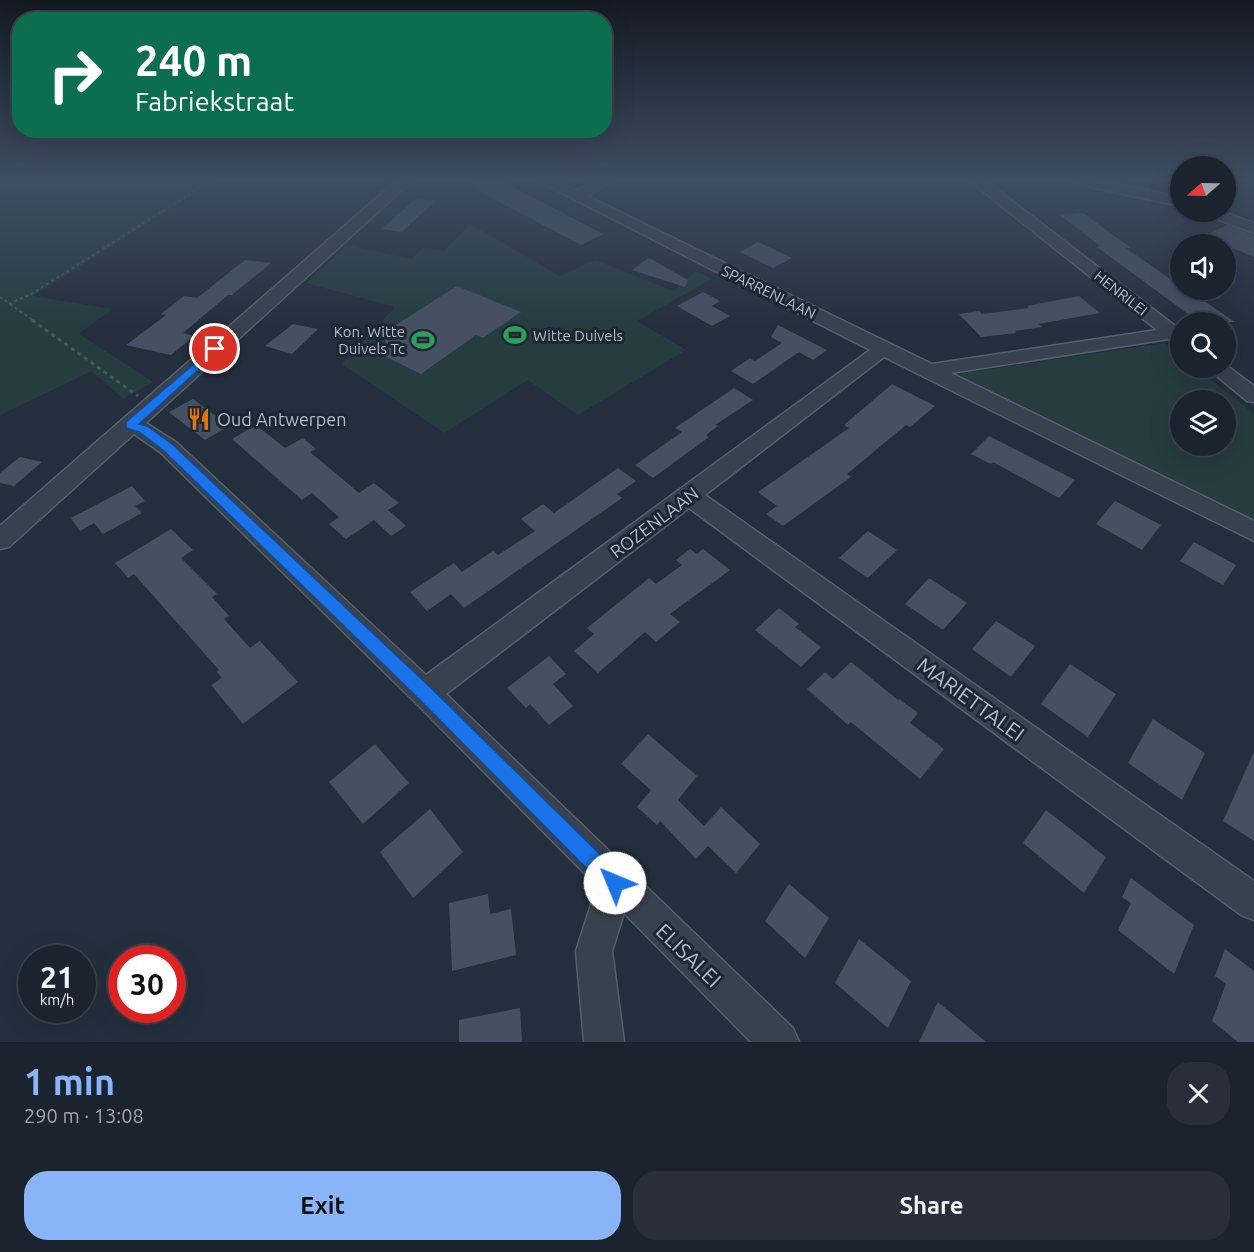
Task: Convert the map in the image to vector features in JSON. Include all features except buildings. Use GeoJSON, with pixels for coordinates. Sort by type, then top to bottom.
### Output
{"type":"FeatureCollection","features":[{"type":"Feature","properties":{"kind":"street"},"geometry":{"type":"LineString","coordinates":[[0,540],[350,230]]}},
{"type":"Feature","properties":{"kind":"street","name":"SPARRENLAAN"},"geometry":{"type":"LineString","coordinates":[[643,230],[1254,532]]}},
{"type":"Feature","properties":{"kind":"street","name":"HENRILEI"},"geometry":{"type":"LineString","coordinates":[[1040,230],[1170,331]]}},
{"type":"Feature","properties":{"kind":"street"},"geometry":{"type":"LineString","coordinates":[[928,371],[1170,337]]}},
{"type":"Feature","properties":{"kind":"street","name":"ROZENLAAN"},"geometry":{"type":"LineString","coordinates":[[425,693],[883,349]]}},
{"type":"Feature","properties":{"kind":"street"},"geometry":{"type":"LineString","coordinates":[[1230,378],[1254,396]]}},
{"type":"Feature","properties":{"kind":"street","name":"ELISALEI"},"geometry":{"type":"LineString","coordinates":[[130,425],[143,429],[168,447],[425,693],[615,883],[779,1042]]}},
{"type":"Feature","properties":{"kind":"street","name":"MARIETTALEI"},"geometry":{"type":"LineString","coordinates":[[688,496],[1254,902]]}},
{"type":"Feature","properties":{"kind":"street"},"geometry":{"type":"LineString","coordinates":[[604,1042],[594,951],[615,883]]}},
{"type":"Feature","properties":{"kind":"path"},"geometry":{"type":"LineString","coordinates":[[9,304],[33,293],[133,230]]}},
{"type":"Feature","properties":{"kind":"path"},"geometry":{"type":"LineString","coordinates":[[0,297],[133,393],[152,404]]}},
{"type":"Feature","properties":{"kind":"green space"},"geometry":{"type":"Polygon","coordinates":[[[0,230],[138,230],[33,296],[112,309],[79,334],[153,382],[123,399],[92,371],[0,415],[0,230]]]}},
{"type":"Feature","properties":{"kind":"green space","name":"Witte Duivels"},"geometry":{"type":"Polygon","coordinates":[[[465,230],[480,230],[560,276],[595,260],[674,291],[696,271],[712,279],[637,321],[686,350],[578,415],[528,380],[444,433],[342,364],[395,307],[306,283],[348,245],[411,259],[424,247],[444,251],[465,230]]]}},
{"type":"Feature","properties":{"kind":"green space"},"geometry":{"type":"Polygon","coordinates":[[[1165,343],[1170,347],[1170,378],[1209,378],[1224,390],[1170,390],[1170,456],[1236,456],[1236,400],[1254,414],[1254,525],[958,377],[964,373],[1165,343]]]}},
{"type":"Feature","properties":{"kind":"place","name":"Witte Duivels"},"geometry":{"type":"Point","coordinates":[515,335]}},
{"type":"Feature","properties":{"kind":"place","name":"Kon. Witte Duivels Tc"},"geometry":{"type":"Point","coordinates":[423,340]}},
{"type":"Feature","properties":{"kind":"place","name":"Oud Antwerpen"},"geometry":{"type":"Point","coordinates":[199,419]}},
{"type":"Feature","properties":{"kind":"route"},"geometry":{"type":"LineString","coordinates":[[215,349],[130,425],[143,429],[168,447],[425,693],[615,883]]}}]}
